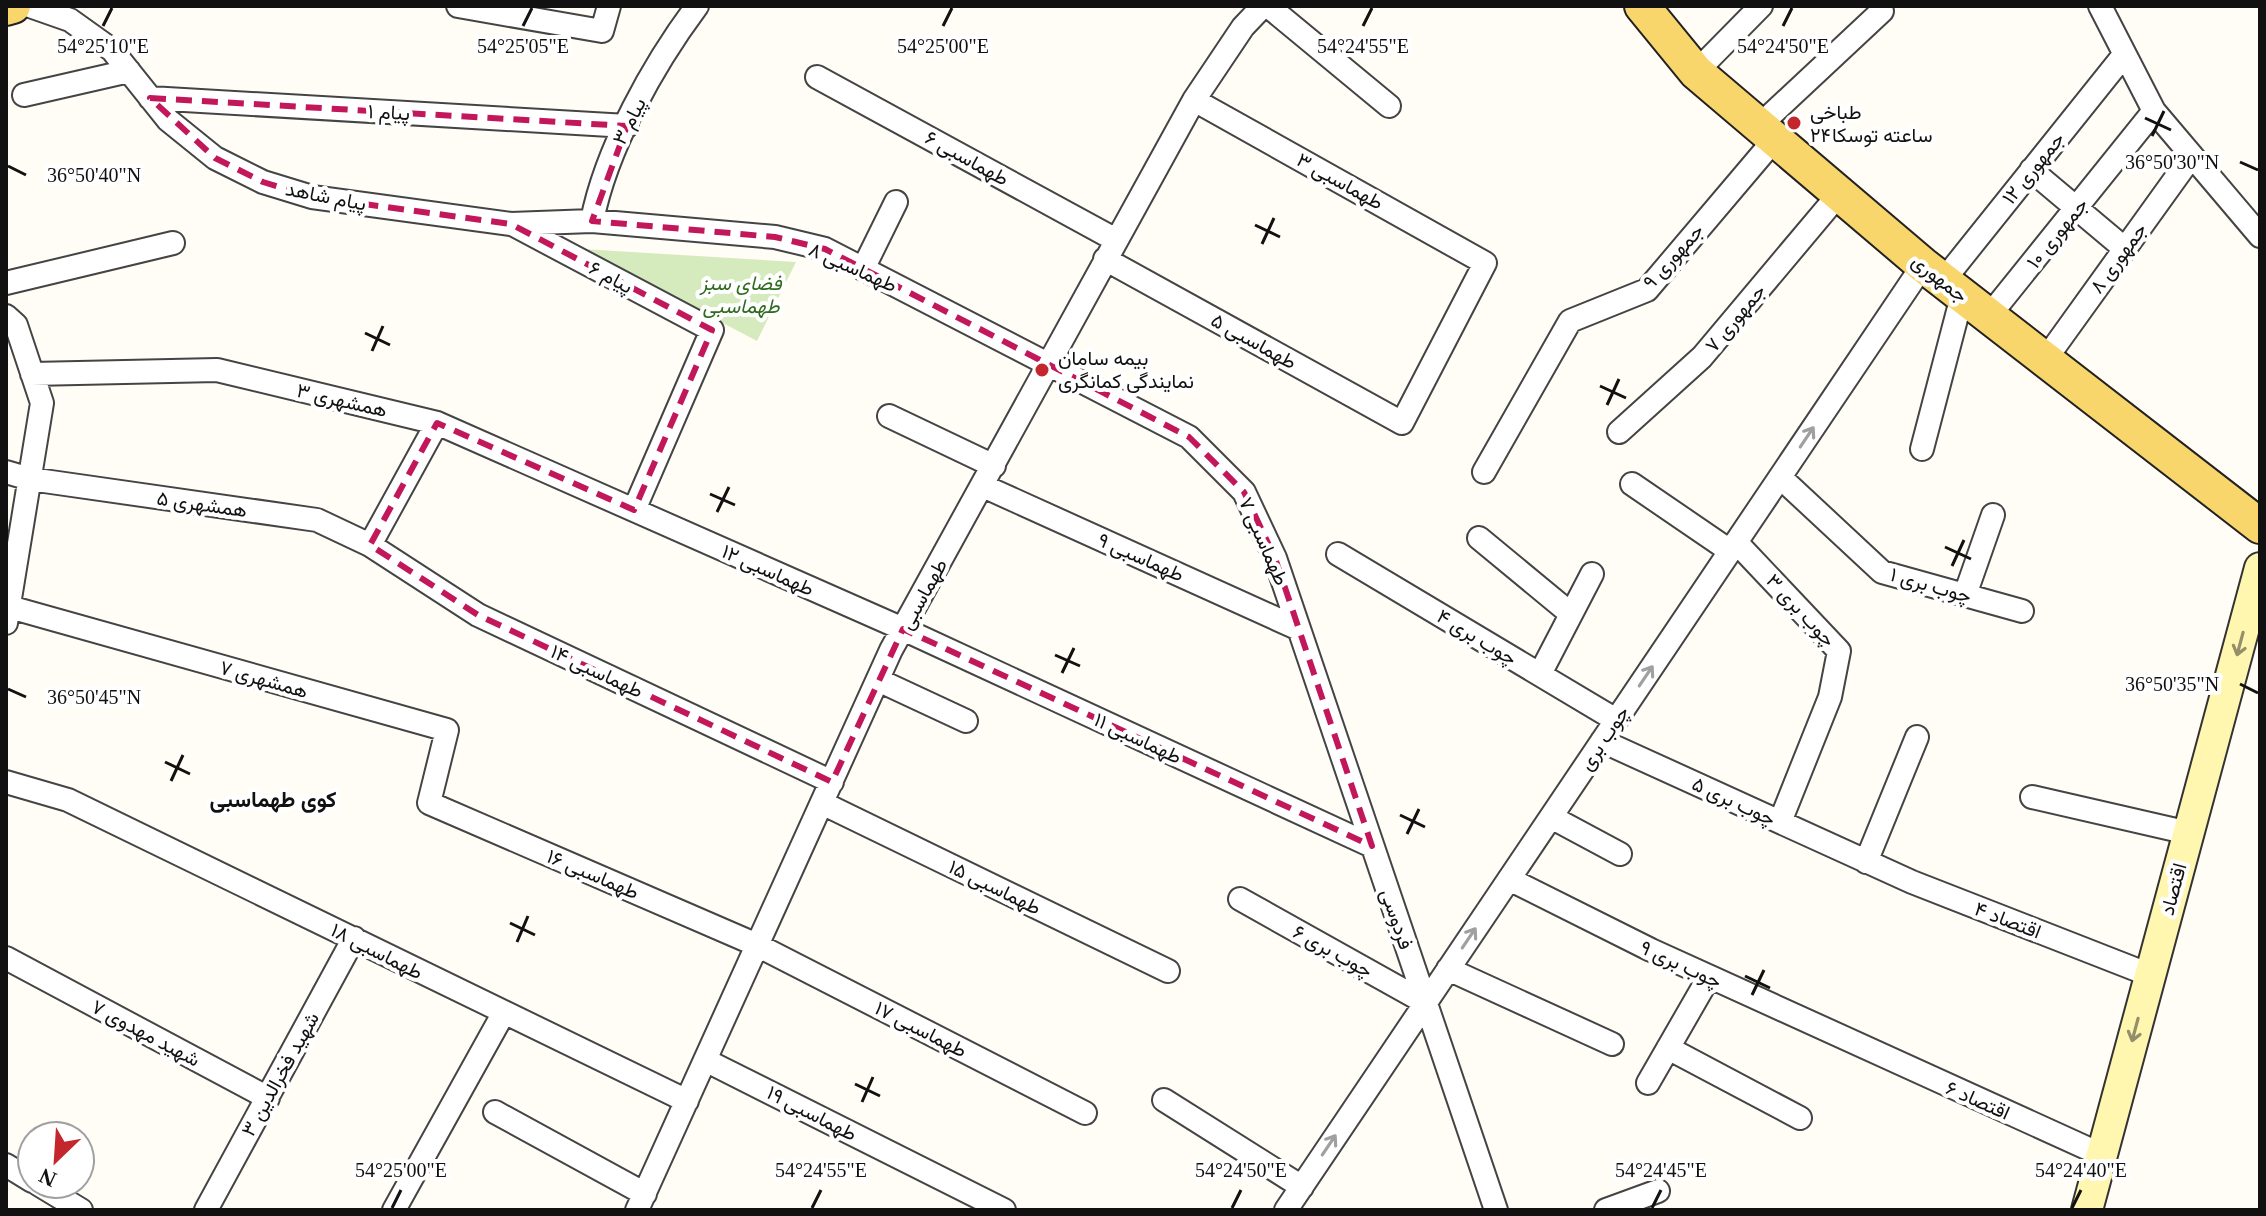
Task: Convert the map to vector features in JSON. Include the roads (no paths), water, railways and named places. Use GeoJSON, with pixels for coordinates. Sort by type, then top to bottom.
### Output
{"type":"FeatureCollection","features":[{"type":"Feature","properties":{"kind":"main road"},"geometry":{"type":"LineString","coordinates":[[6,8],[13,6]]}},
{"type":"Feature","properties":{"kind":"main road","name":"جمهوری"},"geometry":{"type":"LineString","coordinates":[[1642,6],[1696,72],[1839,194],[1943,280],[2260,526]]}},
{"type":"Feature","properties":{"kind":"main road","name":"اقتصاد"},"geometry":{"type":"LineString","coordinates":[[2087,1210],[2260,568]]}},
{"type":"Feature","properties":{"kind":"street","name":"پیام شاهد"},"geometry":{"type":"LineString","coordinates":[[30,6],[70,20],[112,50],[168,120],[215,158],[263,182],[312,197],[511,224],[592,221]]}},
{"type":"Feature","properties":{"kind":"street"},"geometry":{"type":"LineString","coordinates":[[458,6],[602,31],[609,6]]}},
{"type":"Feature","properties":{"kind":"street","name":"۳ پیام"},"geometry":{"type":"LineString","coordinates":[[592,221],[598,191],[627,126],[681,27],[697,6]]}},
{"type":"Feature","properties":{"kind":"street"},"geometry":{"type":"LineString","coordinates":[[1265,6],[1389,106]]}},
{"type":"Feature","properties":{"kind":"street","name":"طهماسبی"},"geometry":{"type":"LineString","coordinates":[[640,1206],[903,629],[1194,100],[1243,27],[1265,6]]}},
{"type":"Feature","properties":{"kind":"street"},"geometry":{"type":"LineString","coordinates":[[1696,72],[1761,6]]}},
{"type":"Feature","properties":{"kind":"street"},"geometry":{"type":"LineString","coordinates":[[2100,6],[2154,111],[2260,236]]}},
{"type":"Feature","properties":{"kind":"street","name":"۹ جمهوری"},"geometry":{"type":"LineString","coordinates":[[1484,472],[1570,321],[1647,290],[1767,132],[1882,11]]}},
{"type":"Feature","properties":{"kind":"street","name":"۱۲ جمهوری"},"geometry":{"type":"LineString","coordinates":[[1943,280],[2124,55]]}},
{"type":"Feature","properties":{"kind":"street"},"geometry":{"type":"LineString","coordinates":[[24,95],[129,71]]}},
{"type":"Feature","properties":{"kind":"street","name":"۶ طهماسبی"},"geometry":{"type":"LineString","coordinates":[[817,77],[1110,249]]}},
{"type":"Feature","properties":{"kind":"street","name":"۱ پیام"},"geometry":{"type":"LineString","coordinates":[[150,98],[627,126]]}},
{"type":"Feature","properties":{"kind":"street","name":"۳ طهماسبی"},"geometry":{"type":"LineString","coordinates":[[1194,100],[1485,263],[1402,423]]}},
{"type":"Feature","properties":{"kind":"street","name":"۱۰ جمهوری"},"geometry":{"type":"LineString","coordinates":[[1989,316],[2154,111]]}},
{"type":"Feature","properties":{"kind":"street","name":"۸ جمهوری"},"geometry":{"type":"LineString","coordinates":[[2045,360],[2191,157]]}},
{"type":"Feature","properties":{"kind":"street"},"geometry":{"type":"LineString","coordinates":[[2031,170],[2125,249]]}},
{"type":"Feature","properties":{"kind":"street","name":"۷ جمهوری"},"geometry":{"type":"LineString","coordinates":[[1619,432],[1702,357],[1839,194]]}},
{"type":"Feature","properties":{"kind":"street"},"geometry":{"type":"LineString","coordinates":[[863,269],[896,202]]}},
{"type":"Feature","properties":{"kind":"street","name":"۸ طهماسبی"},"geometry":{"type":"LineString","coordinates":[[592,221],[775,237],[825,249],[1050,365]]}},
{"type":"Feature","properties":{"kind":"street","name":"۶ پیام"},"geometry":{"type":"LineString","coordinates":[[511,224],[712,330],[634,510]]}},
{"type":"Feature","properties":{"kind":"street"},"geometry":{"type":"LineString","coordinates":[[6,283],[173,243]]}},
{"type":"Feature","properties":{"kind":"street","name":"۵ طهماسبی"},"geometry":{"type":"LineString","coordinates":[[1110,249],[1402,423]]}},
{"type":"Feature","properties":{"kind":"street"},"geometry":{"type":"LineString","coordinates":[[1922,449],[1943,280]]}},
{"type":"Feature","properties":{"kind":"street","name":"چوب بری"},"geometry":{"type":"LineString","coordinates":[[1286,1210],[1780,477],[1943,280]]}},
{"type":"Feature","properties":{"kind":"street"},"geometry":{"type":"LineString","coordinates":[[6,316],[16,325],[42,403],[7,612]]}},
{"type":"Feature","properties":{"kind":"street","name":"۷ طهماسبی"},"geometry":{"type":"LineString","coordinates":[[1050,365],[1189,437],[1244,492],[1275,558],[1299,629]]}},
{"type":"Feature","properties":{"kind":"street","name":"۳ همشهری"},"geometry":{"type":"LineString","coordinates":[[32,374],[217,370],[437,423],[634,510]]}},
{"type":"Feature","properties":{"kind":"street","name":"۹ طهماسبی"},"geometry":{"type":"LineString","coordinates":[[889,416],[988,476],[1299,629]]}},
{"type":"Feature","properties":{"kind":"street"},"geometry":{"type":"LineString","coordinates":[[370,545],[437,423]]}},
{"type":"Feature","properties":{"kind":"street","name":"۵ همشهری"},"geometry":{"type":"LineString","coordinates":[[6,472],[30,479],[317,520],[370,545]]}},
{"type":"Feature","properties":{"kind":"street","name":"۱ چوب بری"},"geometry":{"type":"LineString","coordinates":[[1780,477],[1882,572],[2022,611]]}},
{"type":"Feature","properties":{"kind":"street"},"geometry":{"type":"LineString","coordinates":[[1632,484],[1733,547]]}},
{"type":"Feature","properties":{"kind":"street","name":"۱۲ طهماسبی"},"geometry":{"type":"LineString","coordinates":[[634,510],[903,629]]}},
{"type":"Feature","properties":{"kind":"street"},"geometry":{"type":"LineString","coordinates":[[1965,595],[1993,515]]}},
{"type":"Feature","properties":{"kind":"street"},"geometry":{"type":"LineString","coordinates":[[1479,538],[1571,614]]}},
{"type":"Feature","properties":{"kind":"street","name":"۱۴ طهماسبی"},"geometry":{"type":"LineString","coordinates":[[370,545],[478,615],[832,782]]}},
{"type":"Feature","properties":{"kind":"street","name":"۳ چوب بری"},"geometry":{"type":"LineString","coordinates":[[1733,547],[1839,651],[1830,697],[1780,822]]}},
{"type":"Feature","properties":{"kind":"street","name":"۴ چوب بری"},"geometry":{"type":"LineString","coordinates":[[1338,554],[1616,720]]}},
{"type":"Feature","properties":{"kind":"street"},"geometry":{"type":"LineString","coordinates":[[1540,674],[1592,574]]}},
{"type":"Feature","properties":{"kind":"street","name":"۷ همشهری"},"geometry":{"type":"LineString","coordinates":[[7,612],[447,730],[429,803]]}},
{"type":"Feature","properties":{"kind":"street","name":"۱۱ طهماسبی"},"geometry":{"type":"LineString","coordinates":[[903,629],[1372,846]]}},
{"type":"Feature","properties":{"kind":"street","name":"فردوسی"},"geometry":{"type":"LineString","coordinates":[[1299,629],[1496,1210]]}},
{"type":"Feature","properties":{"kind":"street"},"geometry":{"type":"LineString","coordinates":[[878,680],[966,721]]}},
{"type":"Feature","properties":{"kind":"street"},"geometry":{"type":"LineString","coordinates":[[1866,862],[1917,737]]}},
{"type":"Feature","properties":{"kind":"street","name":"۵ چوب بری"},"geometry":{"type":"LineString","coordinates":[[1602,741],[1866,862]]}},
{"type":"Feature","properties":{"kind":"street","name":"۱۸ طهماسبی"},"geometry":{"type":"LineString","coordinates":[[6,782],[68,800],[687,1101]]}},
{"type":"Feature","properties":{"kind":"street"},"geometry":{"type":"LineString","coordinates":[[2032,797],[2189,833]]}},
{"type":"Feature","properties":{"kind":"street","name":"۱۶ طهماسبی"},"geometry":{"type":"LineString","coordinates":[[429,803],[757,945]]}},
{"type":"Feature","properties":{"kind":"street","name":"۱۵ طهماسبی"},"geometry":{"type":"LineString","coordinates":[[822,803],[1168,971]]}},
{"type":"Feature","properties":{"kind":"street"},"geometry":{"type":"LineString","coordinates":[[1551,817],[1620,854]]}},
{"type":"Feature","properties":{"kind":"street","name":"۴ اقتصاد"},"geometry":{"type":"LineString","coordinates":[[1866,862],[2150,975]]}},
{"type":"Feature","properties":{"kind":"street","name":"۹ چوب بری"},"geometry":{"type":"LineString","coordinates":[[1509,879],[1854,1045]]}},
{"type":"Feature","properties":{"kind":"street","name":"۶ چوب بری"},"geometry":{"type":"LineString","coordinates":[[1240,899],[1426,1003]]}},
{"type":"Feature","properties":{"kind":"street","name":"۳ شهید فخرالدین"},"geometry":{"type":"LineString","coordinates":[[206,1210],[354,938]]}},
{"type":"Feature","properties":{"kind":"street","name":"۱۷ طهماسبی"},"geometry":{"type":"LineString","coordinates":[[757,945],[1085,1113]]}},
{"type":"Feature","properties":{"kind":"street","name":"۷ شهید مهدوی"},"geometry":{"type":"LineString","coordinates":[[16,963],[268,1098]]}},
{"type":"Feature","properties":{"kind":"street"},"geometry":{"type":"LineString","coordinates":[[1448,969],[1612,1044]]}},
{"type":"Feature","properties":{"kind":"street"},"geometry":{"type":"LineString","coordinates":[[1648,1083],[1709,977]]}},
{"type":"Feature","properties":{"kind":"street"},"geometry":{"type":"LineString","coordinates":[[394,1210],[503,1014]]}},
{"type":"Feature","properties":{"kind":"street","name":"۶ اقتصاد"},"geometry":{"type":"LineString","coordinates":[[1854,1045],[2102,1155]]}},
{"type":"Feature","properties":{"kind":"street"},"geometry":{"type":"LineString","coordinates":[[1668,1048],[1800,1118]]}},
{"type":"Feature","properties":{"kind":"street","name":"۱۹ طهماسبی"},"geometry":{"type":"LineString","coordinates":[[705,1060],[1004,1210]]}},
{"type":"Feature","properties":{"kind":"street"},"geometry":{"type":"LineString","coordinates":[[1164,1100],[1302,1187]]}},
{"type":"Feature","properties":{"kind":"street"},"geometry":{"type":"LineString","coordinates":[[495,1112],[640,1206]]}},
{"type":"Feature","properties":{"kind":"street"},"geometry":{"type":"LineString","coordinates":[[1606,1210],[1658,1191]]}},
{"type":"Feature","properties":{"kind":"place","name":"طباخی ۲۴ساعته توسکا"},"geometry":{"type":"Point","coordinates":[1794,123]}},
{"type":"Feature","properties":{"kind":"place","name":"بیمه سامان نمایندگی کمانگری"},"geometry":{"type":"Point","coordinates":[1042,370]}},
{"type":"Feature","properties":{"kind":"district","name":"کوی طهماسبی"},"geometry":{"type":"Point","coordinates":[273,799]}},
{"type":"Feature","properties":{"kind":"park label","name":"فضای سبز طهماسبی"},"geometry":{"type":"Point","coordinates":[741,294]}}]}
